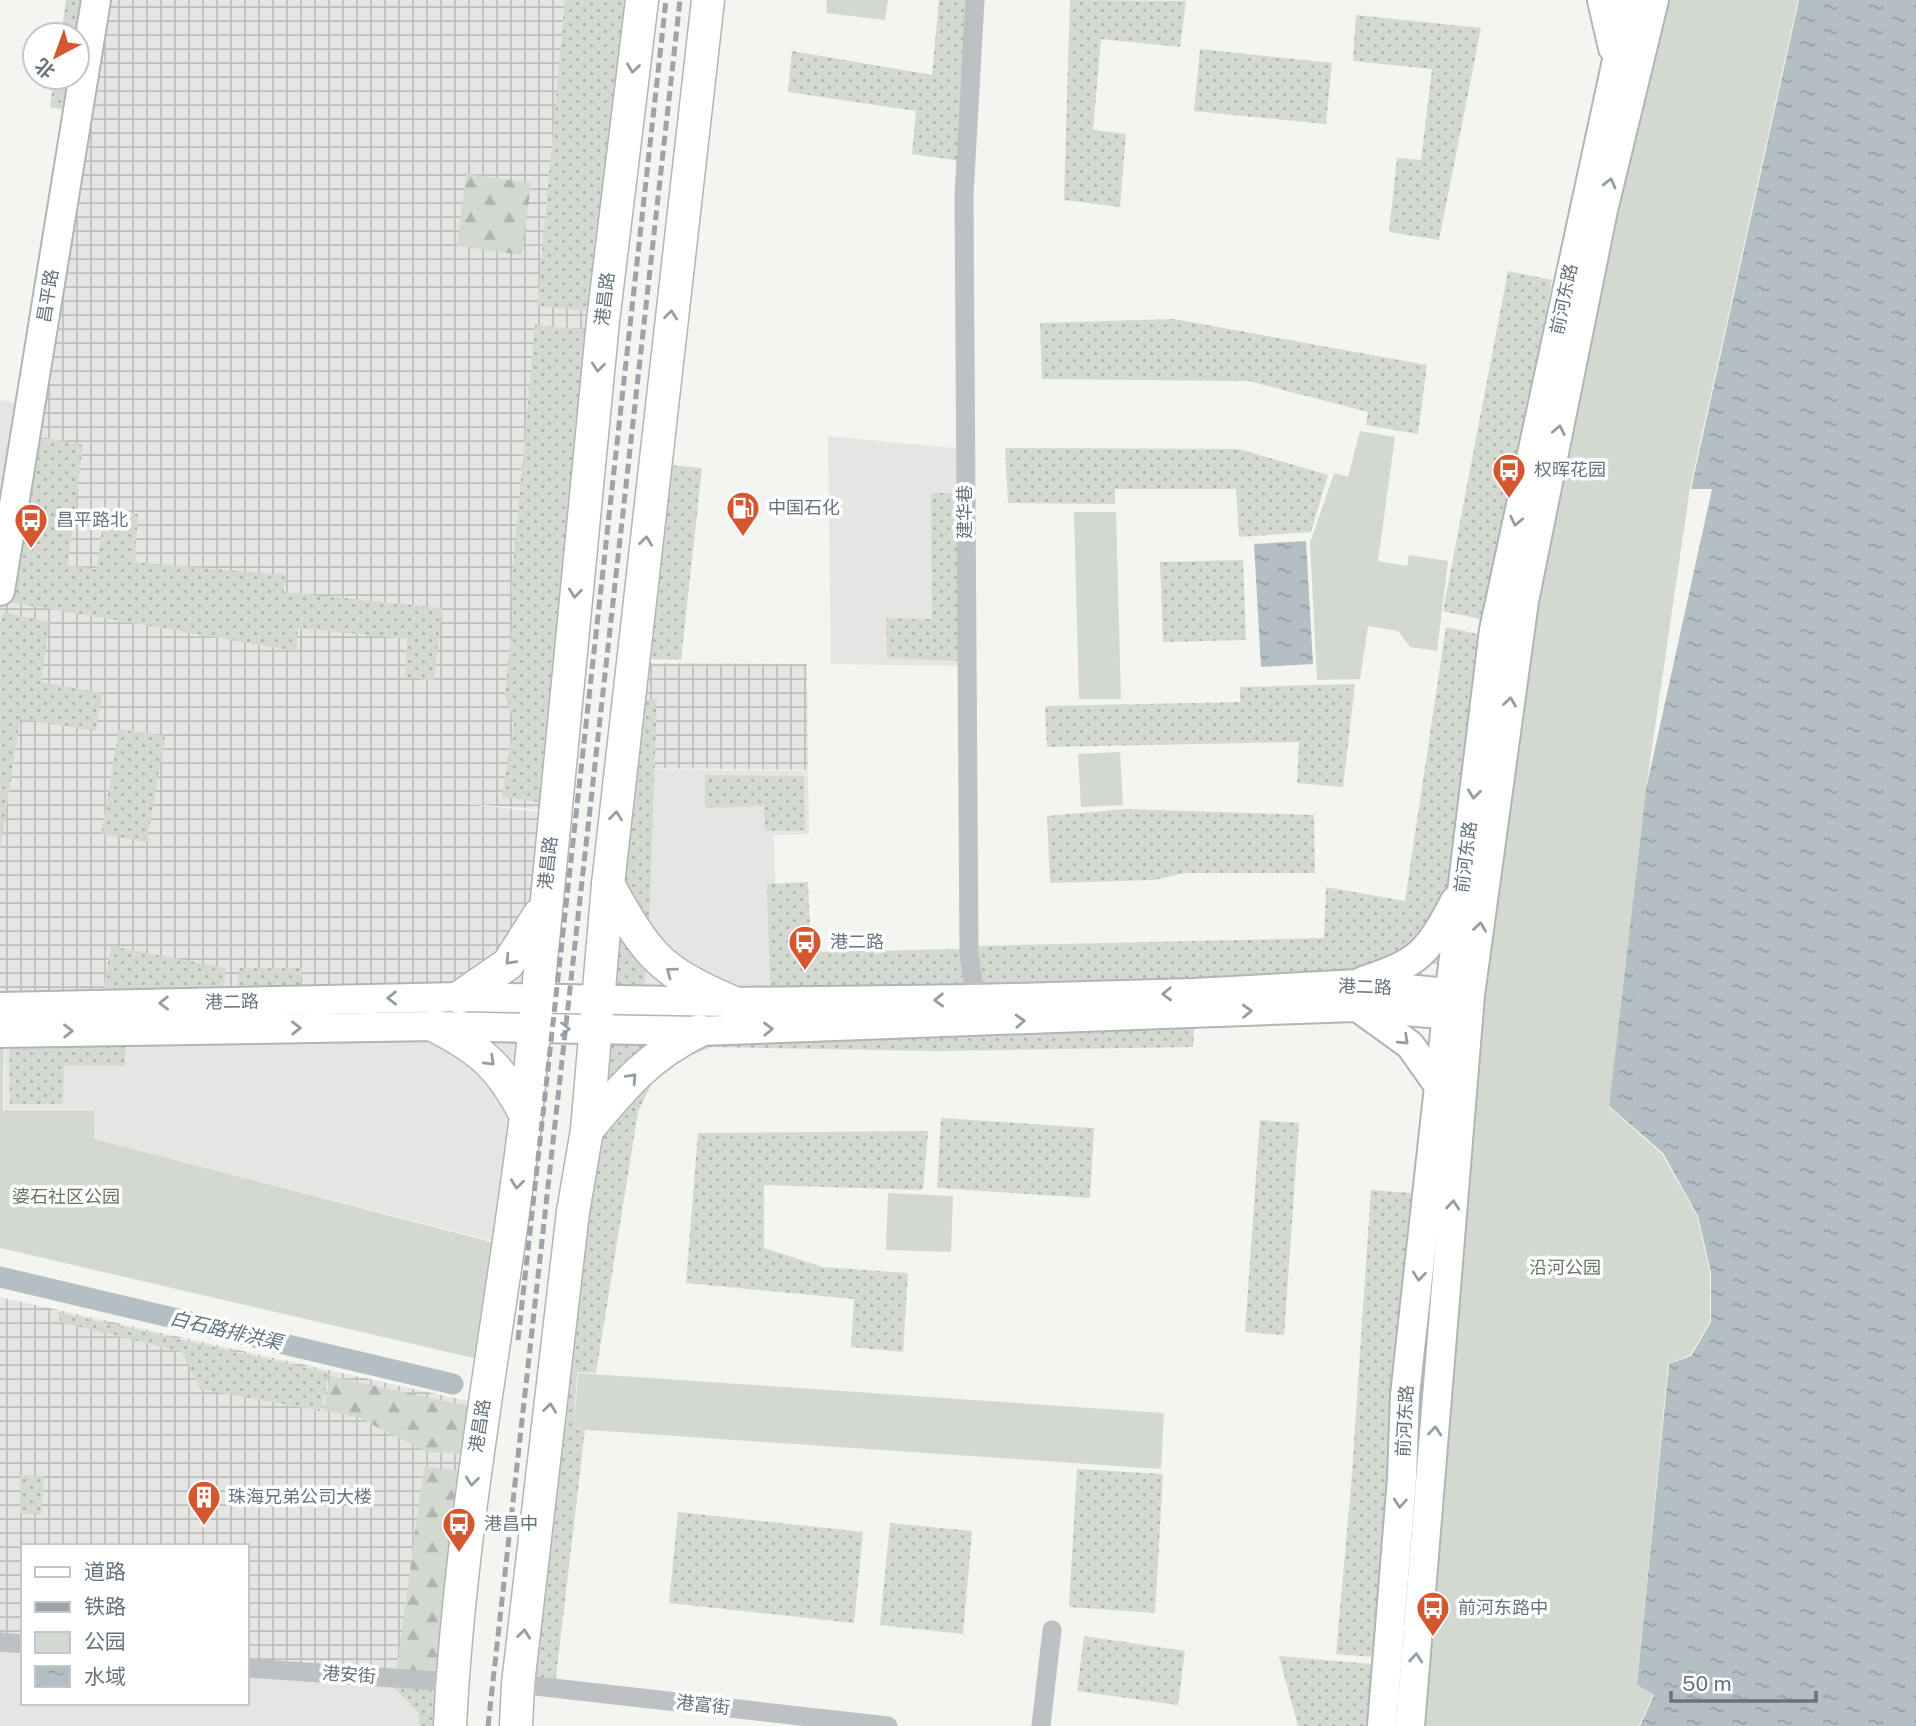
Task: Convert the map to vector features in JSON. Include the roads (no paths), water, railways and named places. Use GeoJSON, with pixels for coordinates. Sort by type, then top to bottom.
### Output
{"type":"FeatureCollection","features":[{"type":"Feature","properties":{"kind":"main road","name":"昌平路"},"geometry":{"type":"LineString","coordinates":[[0,591],[96,0]]}},
{"type":"Feature","properties":{"kind":"main road","name":"港昌路"},"geometry":{"type":"LineString","coordinates":[[450,1726],[474,1464],[510,1246],[526,1116],[532,1029],[603,321],[642,0]]}},
{"type":"Feature","properties":{"kind":"main road"},"geometry":{"type":"LineString","coordinates":[[516,1726],[518,1684],[571,1226],[587,1130],[598,1029],[608,884],[708,0]]}},
{"type":"Feature","properties":{"kind":"main road"},"geometry":{"type":"LineString","coordinates":[[1602,0],[1616,61]]}},
{"type":"Feature","properties":{"kind":"main road","name":"前河东路"},"geometry":{"type":"LineString","coordinates":[[1410,1726],[1459,1005],[1463,886],[1494,630],[1630,0]]}},
{"type":"Feature","properties":{"kind":"main road","name":"前河东路"},"geometry":{"type":"LineString","coordinates":[[1382,1726],[1402,1478],[1405,1395],[1439,1086],[1459,1005],[1525,598],[1603,210],[1654,0]]}},
{"type":"Feature","properties":{"kind":"main road"},"geometry":{"type":"LineString","coordinates":[[608,884],[632,928],[661,963],[684,981],[732,1002]]}},
{"type":"Feature","properties":{"kind":"main road"},"geometry":{"type":"LineString","coordinates":[[1439,1086],[1410,1045],[1356,995],[1415,960],[1437,935],[1463,886]]}},
{"type":"Feature","properties":{"kind":"main road"},"geometry":{"type":"LineString","coordinates":[[460,997],[508,964],[544,908]]}},
{"type":"Feature","properties":{"kind":"main road","name":"港二路"},"geometry":{"type":"LineString","coordinates":[[0,1032],[435,1026],[699,1031],[976,1011],[1356,995],[1459,1005]]}},
{"type":"Feature","properties":{"kind":"main road","name":"港二路"},"geometry":{"type":"LineString","coordinates":[[0,1007],[460,997],[600,997],[976,1011]]}},
{"type":"Feature","properties":{"kind":"main road"},"geometry":{"type":"LineString","coordinates":[[435,1026],[486,1056],[513,1089],[526,1116]]}},
{"type":"Feature","properties":{"kind":"main road"},"geometry":{"type":"LineString","coordinates":[[587,1130],[636,1073],[657,1055],[699,1031]]}},
{"type":"Feature","properties":{"kind":"street","name":"建华巷"},"geometry":{"type":"LineString","coordinates":[[975,0],[964,238],[968,953],[976,1011]]}},
{"type":"Feature","properties":{"kind":"street"},"geometry":{"type":"LineString","coordinates":[[1041,1726],[1052,1630]]}},
{"type":"Feature","properties":{"kind":"street"},"geometry":{"type":"LineString","coordinates":[[0,1642],[21,1644]]}},
{"type":"Feature","properties":{"kind":"street","name":"港安街"},"geometry":{"type":"LineString","coordinates":[[248,1668],[452,1682]]}},
{"type":"Feature","properties":{"kind":"street","name":"港富街"},"geometry":{"type":"LineString","coordinates":[[518,1684],[888,1726]]}},
{"type":"Feature","properties":{"kind":"water"},"geometry":{"type":"Polygon","coordinates":[[[1799,0],[1916,0],[1916,1726],[1640,1726],[1654,1695],[1637,1685],[1669,1364],[1691,1356],[1711,1322],[1711,1273],[1698,1216],[1663,1153],[1609,1106],[1646,789],[1712,489],[1691,489],[1799,0]]]}},
{"type":"Feature","properties":{"kind":"water"},"geometry":{"type":"Polygon","coordinates":[[[1306,541],[1313,664],[1261,667],[1254,544],[1306,541]]]}},
{"type":"Feature","properties":{"kind":"waterway","name":"白石路排洪渠"},"geometry":{"type":"LineString","coordinates":[[0,1277],[453,1384]]}},
{"type":"Feature","properties":{"kind":"railway"},"geometry":{"type":"LineString","coordinates":[[518,1340],[666,0]]}},
{"type":"Feature","properties":{"kind":"railway"},"geometry":{"type":"LineString","coordinates":[[488,1726],[680,0]]}},
{"type":"Feature","properties":{"kind":"place","name":"权晖花园"},"geometry":{"type":"Point","coordinates":[1509,500]}},
{"type":"Feature","properties":{"kind":"place","name":"中国石化"},"geometry":{"type":"Point","coordinates":[743,538]}},
{"type":"Feature","properties":{"kind":"place","name":"昌平路北"},"geometry":{"type":"Point","coordinates":[31,550]}},
{"type":"Feature","properties":{"kind":"place","name":"港二路"},"geometry":{"type":"Point","coordinates":[805,972]}},
{"type":"Feature","properties":{"kind":"place","name":"珠海兄弟公司大楼"},"geometry":{"type":"Point","coordinates":[204,1527]}},
{"type":"Feature","properties":{"kind":"place","name":"港昌中"},"geometry":{"type":"Point","coordinates":[459,1554]}},
{"type":"Feature","properties":{"kind":"place","name":"前河东路中"},"geometry":{"type":"Point","coordinates":[1433,1638]}},
{"type":"Feature","properties":{"kind":"park label","name":"婆石社区公园"},"geometry":{"type":"Point","coordinates":[66,1197]}},
{"type":"Feature","properties":{"kind":"park label","name":"沿河公园"},"geometry":{"type":"Point","coordinates":[1565,1268]}}]}
